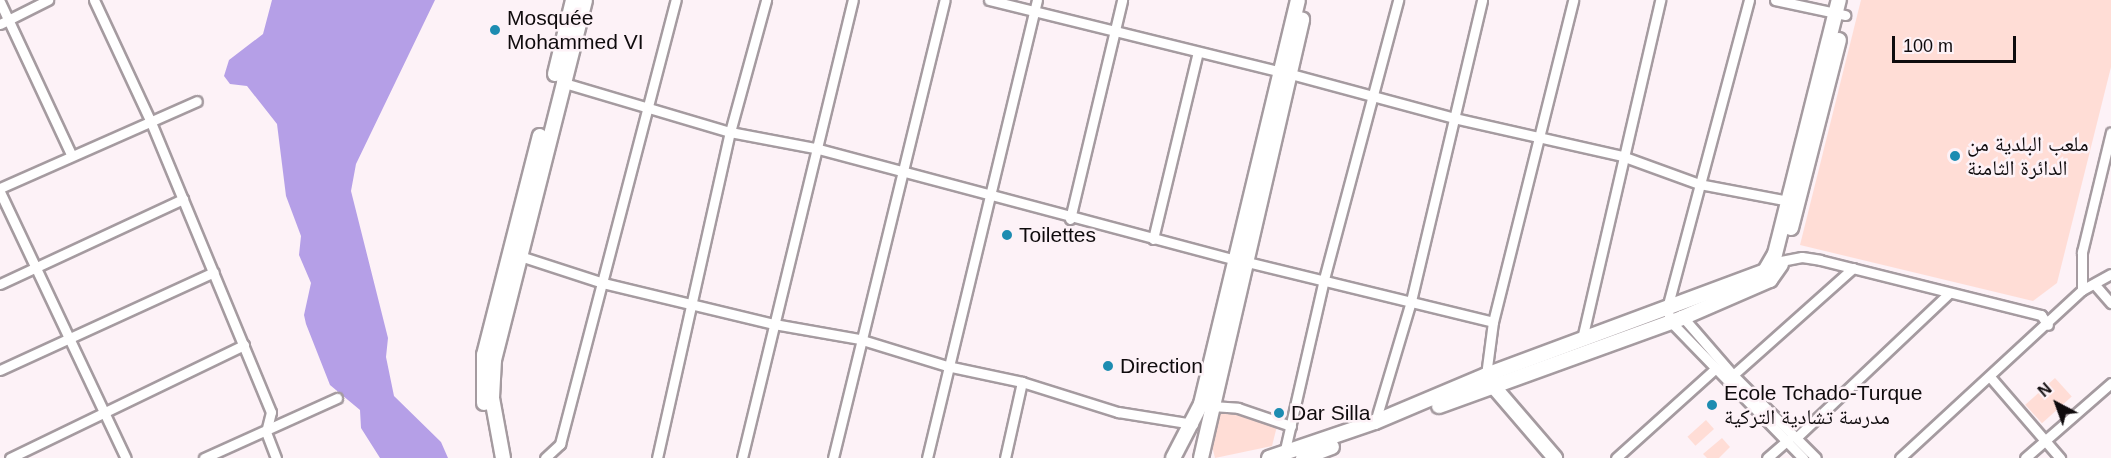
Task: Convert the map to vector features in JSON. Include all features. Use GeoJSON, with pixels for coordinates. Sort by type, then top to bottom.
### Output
{"type":"FeatureCollection","features":[{"type":"Feature","properties":{"kind":"street"},"geometry":{"type":"LineString","coordinates":[[4,22],[48,0]]}},
{"type":"Feature","properties":{"kind":"street"},"geometry":{"type":"LineString","coordinates":[[94,0],[150,120],[272,412],[266,432],[276,458]]}},
{"type":"Feature","properties":{"kind":"street"},"geometry":{"type":"LineString","coordinates":[[503,458],[491,379],[558,81],[573,0]]}},
{"type":"Feature","properties":{"kind":"street"},"geometry":{"type":"LineString","coordinates":[[494,458],[483,394],[484,355],[558,81],[585,0]]}},
{"type":"Feature","properties":{"kind":"street"},"geometry":{"type":"LineString","coordinates":[[545,458],[560,444],[676,0]]}},
{"type":"Feature","properties":{"kind":"street"},"geometry":{"type":"LineString","coordinates":[[657,458],[730,132],[766,0]]}},
{"type":"Feature","properties":{"kind":"street"},"geometry":{"type":"LineString","coordinates":[[741,458],[853,0]]}},
{"type":"Feature","properties":{"kind":"street"},"geometry":{"type":"LineString","coordinates":[[833,458],[859,339],[905,172],[945,0]]}},
{"type":"Feature","properties":{"kind":"street"},"geometry":{"type":"LineString","coordinates":[[989,0],[1036,5],[1114,31],[1286,72],[1454,118],[1622,156],[1699,184],[1794,202]]}},
{"type":"Feature","properties":{"kind":"street"},"geometry":{"type":"LineString","coordinates":[[1070,219],[1122,0]]}},
{"type":"Feature","properties":{"kind":"street"},"geometry":{"type":"LineString","coordinates":[[1286,72],[1298,0]]}},
{"type":"Feature","properties":{"kind":"street"},"geometry":{"type":"LineString","coordinates":[[1201,458],[1242,261],[1286,72],[1307,0]]}},
{"type":"Feature","properties":{"kind":"street"},"geometry":{"type":"LineString","coordinates":[[1284,454],[1324,279],[1398,0]]}},
{"type":"Feature","properties":{"kind":"street"},"geometry":{"type":"LineString","coordinates":[[1375,422],[1411,301],[1482,0]]}},
{"type":"Feature","properties":{"kind":"street"},"geometry":{"type":"LineString","coordinates":[[1555,458],[1489,380],[1493,322],[1573,0]]}},
{"type":"Feature","properties":{"kind":"street"},"geometry":{"type":"LineString","coordinates":[[1582,339],[1622,156],[1660,0]]}},
{"type":"Feature","properties":{"kind":"street"},"geometry":{"type":"LineString","coordinates":[[1749,0],[1699,184],[1673,311],[1715,369],[1816,458]]}},
{"type":"Feature","properties":{"kind":"street"},"geometry":{"type":"LineString","coordinates":[[1775,0],[1840,10]]}},
{"type":"Feature","properties":{"kind":"street"},"geometry":{"type":"LineString","coordinates":[[1308,457],[1582,339],[1770,279],[1781,261],[1840,10],[1848,0]]}},
{"type":"Feature","properties":{"kind":"street"},"geometry":{"type":"LineString","coordinates":[[0,2],[4,22],[70,154]]}},
{"type":"Feature","properties":{"kind":"street"},"geometry":{"type":"LineString","coordinates":[[927,458],[988,195],[1036,5]]}},
{"type":"Feature","properties":{"kind":"street"},"geometry":{"type":"LineString","coordinates":[[1153,239],[1198,52]]}},
{"type":"Feature","properties":{"kind":"street"},"geometry":{"type":"LineString","coordinates":[[558,81],[730,132],[815,148],[1070,219],[1493,322]]}},
{"type":"Feature","properties":{"kind":"street"},"geometry":{"type":"LineString","coordinates":[[126,458],[0,190],[70,154],[197,101]]}},
{"type":"Feature","properties":{"kind":"street"},"geometry":{"type":"LineString","coordinates":[[2082,290],[2082,252],[2107,160],[2111,132]]}},
{"type":"Feature","properties":{"kind":"street"},"geometry":{"type":"LineString","coordinates":[[0,284],[183,199]]}},
{"type":"Feature","properties":{"kind":"street"},"geometry":{"type":"LineString","coordinates":[[1269,458],[1489,380],[1673,311],[1744,280],[1772,266],[1794,202]]}},
{"type":"Feature","properties":{"kind":"street"},"geometry":{"type":"LineString","coordinates":[[520,256],[603,283],[774,324],[859,339],[947,366],[1022,382],[1118,412],[1193,424]]}},
{"type":"Feature","properties":{"kind":"street"},"geometry":{"type":"LineString","coordinates":[[1781,261],[1802,257],[1853,268],[1948,294],[2041,315],[2048,325]]}},
{"type":"Feature","properties":{"kind":"street"},"geometry":{"type":"LineString","coordinates":[[1173,458],[1193,424],[1201,404],[1242,261]]}},
{"type":"Feature","properties":{"kind":"street"},"geometry":{"type":"LineString","coordinates":[[1733,375],[1853,268]]}},
{"type":"Feature","properties":{"kind":"street"},"geometry":{"type":"LineString","coordinates":[[0,370],[214,272]]}},
{"type":"Feature","properties":{"kind":"street"},"geometry":{"type":"LineString","coordinates":[[1900,458],[1991,378],[2082,290],[2096,286],[2111,274]]}},
{"type":"Feature","properties":{"kind":"street"},"geometry":{"type":"LineString","coordinates":[[2096,286],[2111,303]]}},
{"type":"Feature","properties":{"kind":"street"},"geometry":{"type":"LineString","coordinates":[[1767,458],[1792,438],[1948,294]]}},
{"type":"Feature","properties":{"kind":"street"},"geometry":{"type":"LineString","coordinates":[[1673,311],[1792,438],[1803,458]]}},
{"type":"Feature","properties":{"kind":"street"},"geometry":{"type":"LineString","coordinates":[[10,458],[244,345]]}},
{"type":"Feature","properties":{"kind":"street"},"geometry":{"type":"LineString","coordinates":[[1616,458],[1715,369]]}},
{"type":"Feature","properties":{"kind":"street"},"geometry":{"type":"LineString","coordinates":[[1991,378],[2060,458]]}},
{"type":"Feature","properties":{"kind":"street"},"geometry":{"type":"LineString","coordinates":[[1005,458],[1022,382]]}},
{"type":"Feature","properties":{"kind":"street"},"geometry":{"type":"LineString","coordinates":[[2025,458],[2111,383]]}},
{"type":"Feature","properties":{"kind":"street"},"geometry":{"type":"LineString","coordinates":[[204,458],[337,399]]}},
{"type":"Feature","properties":{"kind":"street"},"geometry":{"type":"LineString","coordinates":[[1212,406],[1238,408],[1291,426]]}},
{"type":"Feature","properties":{"kind":"shaded area"},"geometry":{"type":"Polygon","coordinates":[[[272,0],[435,0],[356,164],[351,191],[388,338],[386,357],[394,396],[441,442],[448,458],[380,458],[361,428],[360,410],[330,385],[306,324],[304,315],[311,283],[299,255],[301,236],[286,196],[277,124],[247,86],[230,84],[224,76],[229,60],[263,34],[272,0]]]}},
{"type":"Feature","properties":{"kind":"shaded area","name":"ملعب البلدية من الدائرة الثامنة"},"geometry":{"type":"Polygon","coordinates":[[[1861,0],[2111,0],[2111,67],[2057,283],[2033,301],[1800,245],[1861,0]]]}},
{"type":"Feature","properties":{"kind":"shaded area"},"geometry":{"type":"Polygon","coordinates":[[[2055,378],[2072,397],[2042,423],[2025,405],[2055,378]]]}},
{"type":"Feature","properties":{"kind":"shaded area"},"geometry":{"type":"Polygon","coordinates":[[[1217,411],[1244,414],[1277,426],[1272,446],[1215,458],[1211,442],[1217,411]]]}},
{"type":"Feature","properties":{"kind":"shaded area"},"geometry":{"type":"Polygon","coordinates":[[[1706,420],[1714,429],[1695,446],[1687,437],[1706,420]]]}},
{"type":"Feature","properties":{"kind":"shaded area"},"geometry":{"type":"Polygon","coordinates":[[[1722,438],[1730,447],[1719,458],[1707,458],[1703,454],[1722,438]]]}},
{"type":"Feature","properties":{"kind":"place","name":"Mosquée Mohammed VI"},"geometry":{"type":"Point","coordinates":[495,30]}},
{"type":"Feature","properties":{"kind":"place","name":"ملعب البلدية من الدائرة الثامنة"},"geometry":{"type":"Point","coordinates":[1955,156]}},
{"type":"Feature","properties":{"kind":"place","name":"Toilettes"},"geometry":{"type":"Point","coordinates":[1007,235]}},
{"type":"Feature","properties":{"kind":"place","name":"Direction"},"geometry":{"type":"Point","coordinates":[1108,366]}},
{"type":"Feature","properties":{"kind":"place","name":"Ecole Tchado-Turque مدرسة تشادية التركية"},"geometry":{"type":"Point","coordinates":[1712,405]}},
{"type":"Feature","properties":{"kind":"place","name":"Dar Silla"},"geometry":{"type":"Point","coordinates":[1279,413]}}]}
